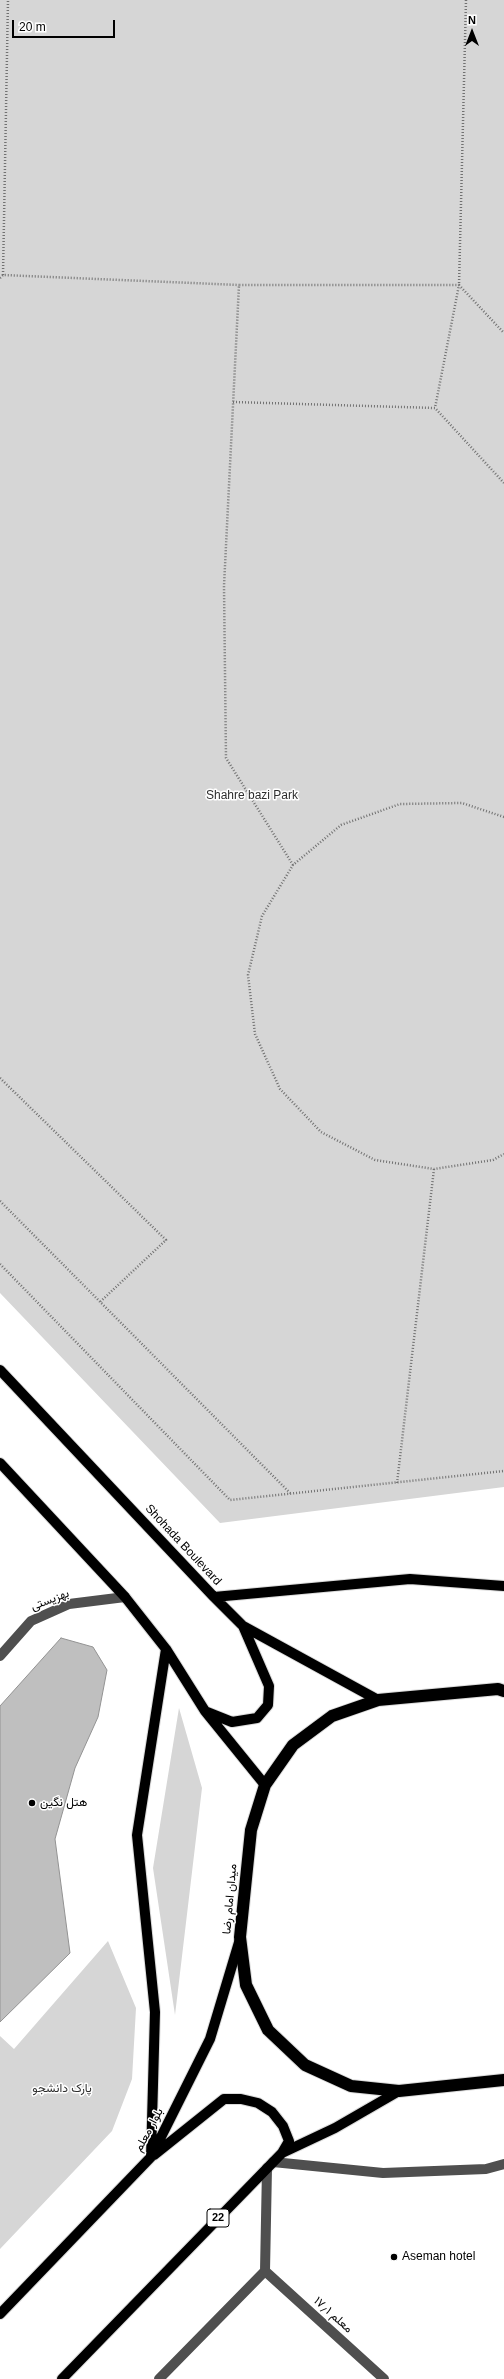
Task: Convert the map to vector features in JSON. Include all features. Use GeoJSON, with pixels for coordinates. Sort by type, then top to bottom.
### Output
{"type":"FeatureCollection","features":[{"type":"Feature","properties":{"kind":"highway","name":"میدان امام رضا"},"geometry":{"type":"LineString","coordinates":[[502,1688],[378,1700],[332,1716],[293,1745],[265,1785],[251,1830],[240,1937],[246,1985],[268,2030],[304,2065],[351,2086],[399,2091],[504,2080]]}},
{"type":"Feature","properties":{"kind":"main road","name":"Shohada Boulevard"},"geometry":{"type":"LineString","coordinates":[[0,1370],[243,1626],[378,1700]]}},
{"type":"Feature","properties":{"kind":"main road"},"geometry":{"type":"LineString","coordinates":[[0,1462],[125,1597],[166,1649],[205,1711],[265,1785]]}},
{"type":"Feature","properties":{"kind":"main road"},"geometry":{"type":"LineString","coordinates":[[214,1597],[410,1579],[504,1586]]}},
{"type":"Feature","properties":{"kind":"main road"},"geometry":{"type":"LineString","coordinates":[[205,1711],[232,1722],[257,1718],[268,1705],[269,1686],[243,1626]]}},
{"type":"Feature","properties":{"kind":"main road"},"geometry":{"type":"LineString","coordinates":[[151,2157],[155,2012],[138,1835],[166,1649]]}},
{"type":"Feature","properties":{"kind":"main road","name":"بلوار معلم"},"geometry":{"type":"LineString","coordinates":[[0,2314],[151,2157],[210,2038],[240,1937]]}},
{"type":"Feature","properties":{"kind":"main road","name":"22"},"geometry":{"type":"LineString","coordinates":[[62,2379],[282,2153],[335,2128],[399,2091]]}},
{"type":"Feature","properties":{"kind":"main road"},"geometry":{"type":"LineString","coordinates":[[151,2157],[224,2099],[241,2099],[258,2103],[272,2112],[283,2126],[288,2141],[282,2153]]}},
{"type":"Feature","properties":{"kind":"street","name":"بهزیستی"},"geometry":{"type":"LineString","coordinates":[[0,1656],[31,1620],[69,1604],[125,1597]]}},
{"type":"Feature","properties":{"kind":"street"},"geometry":{"type":"LineString","coordinates":[[159,2379],[265,2271],[270,2165],[384,2172],[486,2169],[504,2164]]}},
{"type":"Feature","properties":{"kind":"street","name":"معلم ۱۷٫۱"},"geometry":{"type":"LineString","coordinates":[[265,2271],[384,2379]]}},
{"type":"Feature","properties":{"kind":"path"},"geometry":{"type":"LineString","coordinates":[[0,278],[3,275],[8,0]]}},
{"type":"Feature","properties":{"kind":"path"},"geometry":{"type":"LineString","coordinates":[[435,408],[459,285],[466,0]]}},
{"type":"Feature","properties":{"kind":"path"},"geometry":{"type":"LineString","coordinates":[[3,275],[239,285],[459,285],[504,333]]}},
{"type":"Feature","properties":{"kind":"path"},"geometry":{"type":"LineString","coordinates":[[239,285],[224,586],[226,758],[293,865]]}},
{"type":"Feature","properties":{"kind":"path"},"geometry":{"type":"LineString","coordinates":[[233,402],[435,408],[504,483]]}},
{"type":"Feature","properties":{"kind":"path"},"geometry":{"type":"LineString","coordinates":[[504,817],[462,803],[400,804],[341,825],[293,865],[262,916],[248,975],[255,1034],[280,1089],[321,1132],[375,1160],[434,1169],[492,1160],[504,1154]]}},
{"type":"Feature","properties":{"kind":"path"},"geometry":{"type":"LineString","coordinates":[[0,1078],[166,1240],[100,1302]]}},
{"type":"Feature","properties":{"kind":"path"},"geometry":{"type":"LineString","coordinates":[[397,1482],[434,1169]]}},
{"type":"Feature","properties":{"kind":"path"},"geometry":{"type":"LineString","coordinates":[[0,1201],[290,1494]]}},
{"type":"Feature","properties":{"kind":"path"},"geometry":{"type":"LineString","coordinates":[[0,1264],[230,1500],[504,1471]]}},
{"type":"Feature","properties":{"kind":"green space","name":"Shahre bazi Park"},"geometry":{"type":"Polygon","coordinates":[[[0,0],[504,0],[504,1487],[220,1523],[0,1293],[0,0]]]}},
{"type":"Feature","properties":{"kind":"green space"},"geometry":{"type":"Polygon","coordinates":[[[179,1708],[202,1788],[175,2015],[153,1868],[179,1708]]]}},
{"type":"Feature","properties":{"kind":"green space","name":"پارک دانشجو"},"geometry":{"type":"Polygon","coordinates":[[[108,1941],[136,2008],[132,2079],[112,2131],[0,2249],[0,2036],[14,2049],[108,1941]]]}},
{"type":"Feature","properties":{"kind":"building","name":"هتل نگین"},"geometry":{"type":"Polygon","coordinates":[[[61,1638],[93,1647],[107,1670],[98,1717],[75,1768],[55,1839],[70,1953],[0,2022],[0,1706],[61,1638]]]}},
{"type":"Feature","properties":{"kind":"place","name":"هتل نگین"},"geometry":{"type":"Point","coordinates":[32,1803]}},
{"type":"Feature","properties":{"kind":"place","name":"Aseman hotel"},"geometry":{"type":"Point","coordinates":[394,2257]}}]}
